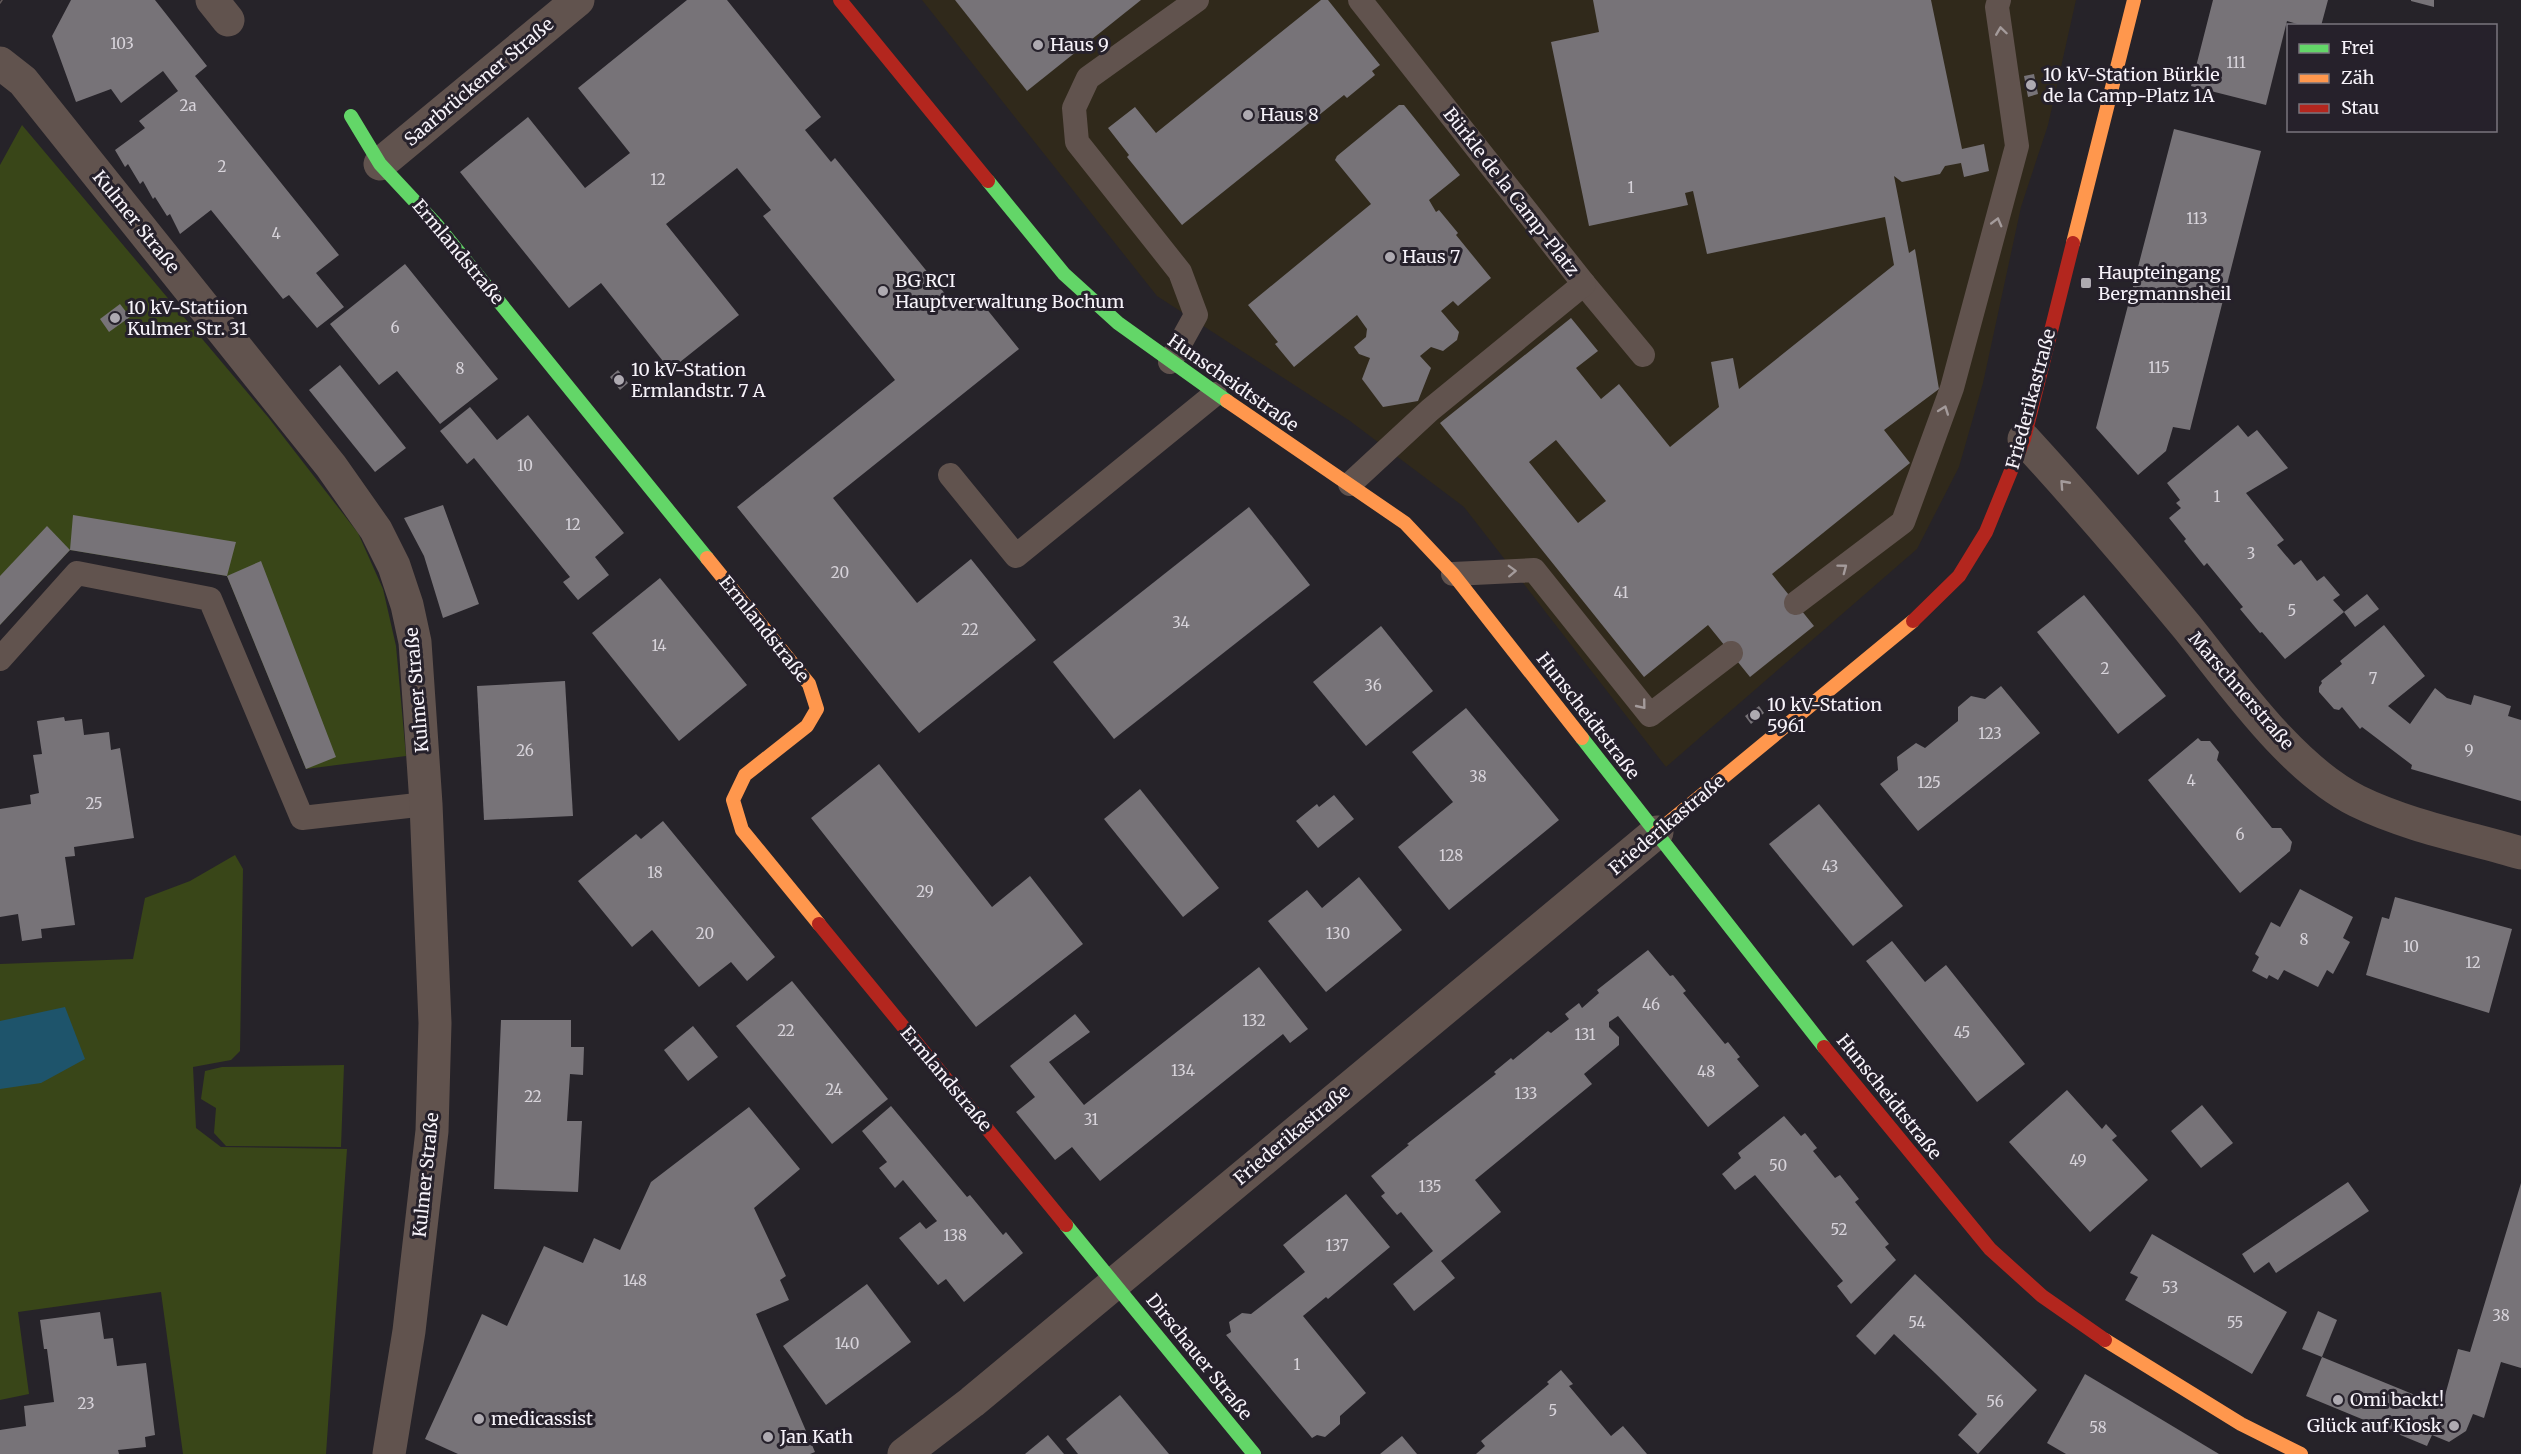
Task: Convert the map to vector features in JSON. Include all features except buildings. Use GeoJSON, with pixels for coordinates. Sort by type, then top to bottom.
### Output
{"type":"FeatureCollection","features":[{"type":"Feature","properties":{"kind":"street","name":"Saarbrückener Straße"},"geometry":{"type":"LineString","coordinates":[[380,164],[578,0]]}},
{"type":"Feature","properties":{"kind":"street","name":"Hunscheidtstraße"},"geometry":{"type":"LineString","coordinates":[[840,0],[1064,274],[1118,323],[1170,362],[1405,523],[1453,574],[1841,1069],[1990,1248],[2042,1296],[2098,1336],[2241,1424],[2301,1454]]}},
{"type":"Feature","properties":{"kind":"street","name":"Friederikastraße"},"geometry":{"type":"LineString","coordinates":[[904,1454],[972,1402],[1926,611],[1959,576],[1986,532],[2024,438],[2134,0]]}},
{"type":"Feature","properties":{"kind":"street","name":"Kulmer Straße"},"geometry":{"type":"LineString","coordinates":[[0,63],[24,81],[331,466],[376,530],[394,566],[407,605],[415,642],[426,804],[435,1023],[432,1131],[409,1331],[389,1454]]}},
{"type":"Feature","properties":{"kind":"street","name":"Ermlandstraße"},"geometry":{"type":"LineString","coordinates":[[351,116],[380,164],[436,224],[810,684],[817,709],[807,726],[745,775],[733,800],[742,830],[945,1079],[1115,1282]]}},
{"type":"Feature","properties":{"kind":"street","name":"Marschnerstraße"},"geometry":{"type":"LineString","coordinates":[[2024,438],[2104,527],[2263,719],[2300,760],[2325,780],[2357,800],[2397,816],[2521,853]]}},
{"type":"Feature","properties":{"kind":"street","name":"Dirschauer Straße"},"geometry":{"type":"LineString","coordinates":[[1115,1282],[1254,1454]]}},
{"type":"Feature","properties":{"kind":"lane"},"geometry":{"type":"LineString","coordinates":[[1170,362],[1196,315],[1180,272],[1077,142],[1074,108],[1088,78],[1197,0]]}},
{"type":"Feature","properties":{"kind":"lane","name":"Bürkle de la Camp-Platz"},"geometry":{"type":"LineString","coordinates":[[1350,484],[1430,410],[1584,284],[1360,0]]}},
{"type":"Feature","properties":{"kind":"lane"},"geometry":{"type":"LineString","coordinates":[[1796,603],[1903,522],[1952,388],[2018,146],[1997,7],[1999,0]]}},
{"type":"Feature","properties":{"kind":"lane"},"geometry":{"type":"LineString","coordinates":[[1584,284],[1643,355]]}},
{"type":"Feature","properties":{"kind":"lane"},"geometry":{"type":"LineString","coordinates":[[950,475],[1016,556],[1215,394]]}},
{"type":"Feature","properties":{"kind":"lane"},"geometry":{"type":"LineString","coordinates":[[1453,574],[1534,570],[1650,715],[1731,653]]}},
{"type":"Feature","properties":{"kind":"lane"},"geometry":{"type":"LineString","coordinates":[[0,659],[77,573],[210,599],[302,818],[426,804]]}},
{"type":"Feature","properties":{"kind":"shaded area"},"geometry":{"type":"Polygon","coordinates":[[[922,0],[2076,0],[2048,125],[2021,207],[1983,383],[1959,467],[1917,549],[1666,767],[1464,507],[1350,421],[1157,296],[922,0]]]}},
{"type":"Feature","properties":{"kind":"green space"},"geometry":{"type":"Polygon","coordinates":[[[22,125],[268,417],[358,533],[383,589],[396,646],[406,756],[306,769],[227,576],[70,550],[0,625],[0,165],[22,125]]]}},
{"type":"Feature","properties":{"kind":"green space"},"geometry":{"type":"Polygon","coordinates":[[[235,855],[243,869],[240,1051],[231,1060],[193,1067],[196,1128],[221,1147],[347,1149],[326,1454],[183,1454],[161,1292],[18,1312],[29,1394],[0,1400],[0,964],[133,959],[145,898],[190,881],[235,855]]]}},
{"type":"Feature","properties":{"kind":"green space"},"geometry":{"type":"Polygon","coordinates":[[[344,1065],[341,1147],[226,1146],[214,1133],[216,1108],[201,1099],[205,1071],[222,1067],[344,1065]]]}},
{"type":"Feature","properties":{"kind":"water"},"geometry":{"type":"Polygon","coordinates":[[[65,1007],[85,1059],[41,1083],[0,1089],[0,1021],[65,1007]]]}},
{"type":"Feature","properties":{"kind":"traffic: fast"},"geometry":{"type":"LineString","coordinates":[[351,116],[380,164],[436,224],[707,558]]}},
{"type":"Feature","properties":{"kind":"traffic: fast"},"geometry":{"type":"LineString","coordinates":[[988,181],[1064,274],[1118,323],[1227,401]]}},
{"type":"Feature","properties":{"kind":"traffic: fast"},"geometry":{"type":"LineString","coordinates":[[1582,738],[1824,1047]]}},
{"type":"Feature","properties":{"kind":"traffic: fast"},"geometry":{"type":"LineString","coordinates":[[1066,1225],[1254,1454]]}},
{"type":"Feature","properties":{"kind":"traffic: slow"},"geometry":{"type":"LineString","coordinates":[[2073,243],[2134,0]]}},
{"type":"Feature","properties":{"kind":"traffic: slow"},"geometry":{"type":"LineString","coordinates":[[1227,401],[1405,523],[1453,574],[1582,738]]}},
{"type":"Feature","properties":{"kind":"traffic: slow"},"geometry":{"type":"LineString","coordinates":[[707,558],[809,684],[817,709],[807,726],[745,775],[733,800],[742,830],[819,924]]}},
{"type":"Feature","properties":{"kind":"traffic: slow"},"geometry":{"type":"LineString","coordinates":[[1657,832],[1913,621]]}},
{"type":"Feature","properties":{"kind":"traffic: slow"},"geometry":{"type":"LineString","coordinates":[[2105,1340],[2241,1424],[2301,1454]]}},
{"type":"Feature","properties":{"kind":"traffic: jam"},"geometry":{"type":"LineString","coordinates":[[840,0],[988,181]]}},
{"type":"Feature","properties":{"kind":"traffic: jam"},"geometry":{"type":"LineString","coordinates":[[1913,621],[1959,576],[1986,532],[2024,439],[2073,243]]}},
{"type":"Feature","properties":{"kind":"traffic: jam"},"geometry":{"type":"LineString","coordinates":[[819,924],[1066,1225]]}},
{"type":"Feature","properties":{"kind":"traffic: jam"},"geometry":{"type":"LineString","coordinates":[[1824,1047],[1990,1249],[2042,1296],[2105,1340]]}},
{"type":"Feature","properties":{"kind":"place","name":"Haus 9"},"geometry":{"type":"Point","coordinates":[1038,45]}},
{"type":"Feature","properties":{"kind":"place","name":"10 kV-Station Bürkle de la Camp-Platz 1A"},"geometry":{"type":"Point","coordinates":[2031,85]}},
{"type":"Feature","properties":{"kind":"place","name":"Haus 8"},"geometry":{"type":"Point","coordinates":[1248,115]}},
{"type":"Feature","properties":{"kind":"place","name":"Haus 7"},"geometry":{"type":"Point","coordinates":[1390,257]}},
{"type":"Feature","properties":{"kind":"place","name":"Haupteingang Bergmannsheil"},"geometry":{"type":"Point","coordinates":[2086,283]}},
{"type":"Feature","properties":{"kind":"place","name":"BG RCI Hauptverwaltung Bochum"},"geometry":{"type":"Point","coordinates":[883,291]}},
{"type":"Feature","properties":{"kind":"place","name":"10 kV-Statiion Kulmer Str. 31"},"geometry":{"type":"Point","coordinates":[115,318]}},
{"type":"Feature","properties":{"kind":"place","name":"10 kV-Station Ermlandstr. 7 A"},"geometry":{"type":"Point","coordinates":[619,380]}},
{"type":"Feature","properties":{"kind":"place","name":"10 kV-Station 5961"},"geometry":{"type":"Point","coordinates":[1755,715]}},
{"type":"Feature","properties":{"kind":"place","name":"Omi backt!"},"geometry":{"type":"Point","coordinates":[2338,1400]}},
{"type":"Feature","properties":{"kind":"place","name":"medicassist"},"geometry":{"type":"Point","coordinates":[479,1419]}},
{"type":"Feature","properties":{"kind":"place","name":"Glück auf Kiosk"},"geometry":{"type":"Point","coordinates":[2454,1426]}},
{"type":"Feature","properties":{"kind":"place","name":"Jan Kath"},"geometry":{"type":"Point","coordinates":[768,1437]}}]}
